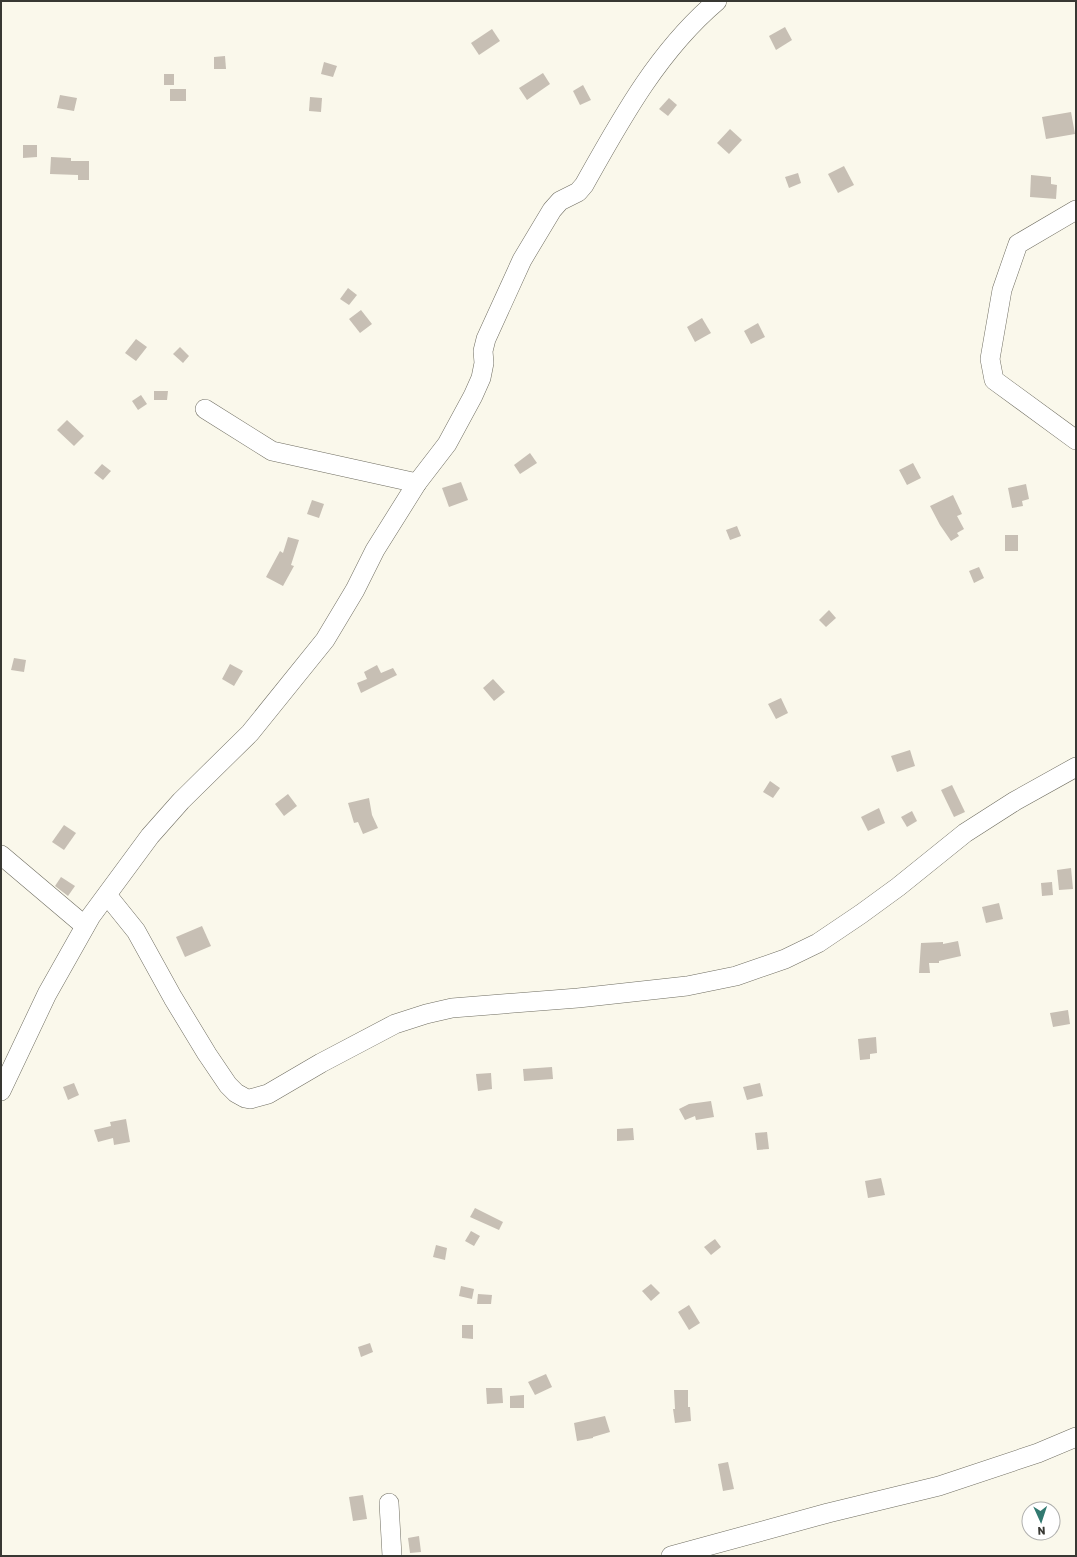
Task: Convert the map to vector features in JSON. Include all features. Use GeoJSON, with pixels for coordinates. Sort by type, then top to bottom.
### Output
{"type":"FeatureCollection","features":[{"type":"Feature","properties":{"kind":"street"},"geometry":{"type":"LineString","coordinates":[[1,1091],[47,994],[85,926],[106,895],[150,836],[181,801],[250,733],[325,640],[355,590],[376,550],[417,482],[447,444],[473,396],[481,378],[484,363],[483,350],[492,322],[522,260],[544,222],[560,201],[578,192],[584,185],[645,81],[686,30],[717,1]]}},
{"type":"Feature","properties":{"kind":"street"},"geometry":{"type":"LineString","coordinates":[[1076,210],[1018,244],[1002,290],[990,359],[994,380],[1076,440]]}},
{"type":"Feature","properties":{"kind":"street"},"geometry":{"type":"LineString","coordinates":[[205,409],[272,451],[417,482]]}},
{"type":"Feature","properties":{"kind":"street"},"geometry":{"type":"LineString","coordinates":[[106,895],[136,931],[173,998],[228,1085],[236,1093],[245,1098],[250,1098],[268,1094],[321,1063],[395,1024],[426,1014],[452,1008],[578,998],[687,986],[736,976],[785,960],[818,944],[861,914],[898,888],[972,829],[1015,801],[1076,767]]}},
{"type":"Feature","properties":{"kind":"street"},"geometry":{"type":"LineString","coordinates":[[1,855],[85,926]]}},
{"type":"Feature","properties":{"kind":"street"},"geometry":{"type":"LineString","coordinates":[[670,1556],[828,1513],[939,1486],[1038,1453],[1076,1437]]}},
{"type":"Feature","properties":{"kind":"street"},"geometry":{"type":"LineString","coordinates":[[390,1503],[392,1556]]}},
{"type":"Feature","properties":{"kind":"building"},"geometry":{"type":"Polygon","coordinates":[[[785,27],[792,40],[776,50],[769,36],[785,27]]]}},
{"type":"Feature","properties":{"kind":"building"},"geometry":{"type":"Polygon","coordinates":[[[492,29],[500,41],[479,55],[471,43],[492,29]]]}},
{"type":"Feature","properties":{"kind":"building"},"geometry":{"type":"Polygon","coordinates":[[[225,56],[226,69],[214,69],[214,57],[225,56]]]}},
{"type":"Feature","properties":{"kind":"building"},"geometry":{"type":"Polygon","coordinates":[[[324,62],[337,66],[333,77],[321,74],[324,62]]]}},
{"type":"Feature","properties":{"kind":"building"},"geometry":{"type":"Polygon","coordinates":[[[543,73],[550,84],[527,100],[519,88],[543,73]]]}},
{"type":"Feature","properties":{"kind":"building"},"geometry":{"type":"Polygon","coordinates":[[[164,74],[174,74],[174,85],[164,85],[164,74]]]}},
{"type":"Feature","properties":{"kind":"building"},"geometry":{"type":"Polygon","coordinates":[[[583,85],[591,100],[580,105],[573,91],[583,85]]]}},
{"type":"Feature","properties":{"kind":"building"},"geometry":{"type":"Polygon","coordinates":[[[170,89],[186,89],[186,101],[170,101],[170,89]]]}},
{"type":"Feature","properties":{"kind":"building"},"geometry":{"type":"Polygon","coordinates":[[[60,95],[77,98],[74,111],[57,108],[60,95]]]}},
{"type":"Feature","properties":{"kind":"building"},"geometry":{"type":"Polygon","coordinates":[[[310,97],[322,98],[321,112],[309,111],[310,97]]]}},
{"type":"Feature","properties":{"kind":"building"},"geometry":{"type":"Polygon","coordinates":[[[669,98],[677,105],[668,116],[659,109],[669,98]]]}},
{"type":"Feature","properties":{"kind":"building"},"geometry":{"type":"Polygon","coordinates":[[[1071,112],[1075,134],[1046,139],[1042,117],[1071,112]]]}},
{"type":"Feature","properties":{"kind":"building"},"geometry":{"type":"Polygon","coordinates":[[[730,129],[742,140],[729,154],[717,143],[730,129]]]}},
{"type":"Feature","properties":{"kind":"building"},"geometry":{"type":"Polygon","coordinates":[[[23,145],[37,145],[37,157],[23,158],[23,145]]]}},
{"type":"Feature","properties":{"kind":"building"},"geometry":{"type":"Polygon","coordinates":[[[51,157],[71,158],[71,161],[89,161],[89,180],[78,180],[78,175],[50,174],[51,157]]]}},
{"type":"Feature","properties":{"kind":"building"},"geometry":{"type":"Polygon","coordinates":[[[844,166],[854,185],[838,193],[828,174],[844,166]]]}},
{"type":"Feature","properties":{"kind":"building"},"geometry":{"type":"Polygon","coordinates":[[[798,173],[801,183],[789,188],[785,177],[798,173]]]}},
{"type":"Feature","properties":{"kind":"building"},"geometry":{"type":"Polygon","coordinates":[[[1031,175],[1051,177],[1051,184],[1057,185],[1056,199],[1030,197],[1031,175]]]}},
{"type":"Feature","properties":{"kind":"building"},"geometry":{"type":"Polygon","coordinates":[[[348,288],[357,295],[349,305],[340,299],[348,288]]]}},
{"type":"Feature","properties":{"kind":"building"},"geometry":{"type":"Polygon","coordinates":[[[361,310],[372,324],[360,333],[349,319],[361,310]]]}},
{"type":"Feature","properties":{"kind":"building"},"geometry":{"type":"Polygon","coordinates":[[[702,318],[711,333],[695,342],[687,327],[702,318]]]}},
{"type":"Feature","properties":{"kind":"building"},"geometry":{"type":"Polygon","coordinates":[[[758,323],[765,337],[751,344],[744,331],[758,323]]]}},
{"type":"Feature","properties":{"kind":"building"},"geometry":{"type":"Polygon","coordinates":[[[136,339],[147,347],[136,361],[125,353],[136,339]]]}},
{"type":"Feature","properties":{"kind":"building"},"geometry":{"type":"Polygon","coordinates":[[[180,347],[189,356],[183,363],[173,354],[180,347]]]}},
{"type":"Feature","properties":{"kind":"building"},"geometry":{"type":"Polygon","coordinates":[[[154,391],[168,391],[167,400],[154,400],[154,391]]]}},
{"type":"Feature","properties":{"kind":"building"},"geometry":{"type":"Polygon","coordinates":[[[141,395],[147,404],[138,410],[132,401],[141,395]]]}},
{"type":"Feature","properties":{"kind":"building"},"geometry":{"type":"Polygon","coordinates":[[[67,420],[84,436],[74,446],[57,430],[67,420]]]}},
{"type":"Feature","properties":{"kind":"building"},"geometry":{"type":"Polygon","coordinates":[[[530,453],[537,463],[520,474],[514,465],[530,453]]]}},
{"type":"Feature","properties":{"kind":"building"},"geometry":{"type":"Polygon","coordinates":[[[913,463],[921,478],[907,485],[899,470],[913,463]]]}},
{"type":"Feature","properties":{"kind":"building"},"geometry":{"type":"Polygon","coordinates":[[[102,464],[111,471],[103,480],[94,473],[102,464]]]}},
{"type":"Feature","properties":{"kind":"building"},"geometry":{"type":"Polygon","coordinates":[[[461,482],[468,500],[449,507],[442,488],[461,482]]]}},
{"type":"Feature","properties":{"kind":"building"},"geometry":{"type":"Polygon","coordinates":[[[1026,484],[1029,499],[1022,501],[1023,506],[1012,508],[1008,488],[1026,484]]]}},
{"type":"Feature","properties":{"kind":"building"},"geometry":{"type":"Polygon","coordinates":[[[953,495],[962,514],[957,516],[964,529],[957,533],[959,536],[951,541],[940,525],[930,506],[953,495]]]}},
{"type":"Feature","properties":{"kind":"building"},"geometry":{"type":"Polygon","coordinates":[[[312,500],[324,504],[319,518],[307,514],[312,500]]]}},
{"type":"Feature","properties":{"kind":"building"},"geometry":{"type":"Polygon","coordinates":[[[737,526],[741,536],[730,540],[726,530],[737,526]]]}},
{"type":"Feature","properties":{"kind":"building"},"geometry":{"type":"Polygon","coordinates":[[[1005,535],[1018,535],[1018,551],[1005,551],[1005,535]]]}},
{"type":"Feature","properties":{"kind":"building"},"geometry":{"type":"Polygon","coordinates":[[[288,537],[299,540],[291,565],[294,566],[283,586],[266,577],[280,551],[283,553],[288,537]]]}},
{"type":"Feature","properties":{"kind":"building"},"geometry":{"type":"Polygon","coordinates":[[[979,567],[984,578],[974,583],[969,571],[979,567]]]}},
{"type":"Feature","properties":{"kind":"building"},"geometry":{"type":"Polygon","coordinates":[[[829,610],[836,618],[826,627],[819,620],[829,610]]]}},
{"type":"Feature","properties":{"kind":"building"},"geometry":{"type":"Polygon","coordinates":[[[14,658],[26,660],[24,672],[11,670],[14,658]]]}},
{"type":"Feature","properties":{"kind":"building"},"geometry":{"type":"Polygon","coordinates":[[[230,664],[243,671],[234,686],[222,679],[230,664]]]}},
{"type":"Feature","properties":{"kind":"building"},"geometry":{"type":"Polygon","coordinates":[[[377,665],[381,673],[393,668],[397,675],[361,693],[357,683],[367,679],[364,672],[377,665]]]}},
{"type":"Feature","properties":{"kind":"building"},"geometry":{"type":"Polygon","coordinates":[[[493,679],[505,692],[494,701],[483,688],[493,679]]]}},
{"type":"Feature","properties":{"kind":"building"},"geometry":{"type":"Polygon","coordinates":[[[781,698],[788,713],[776,719],[768,704],[781,698]]]}},
{"type":"Feature","properties":{"kind":"building"},"geometry":{"type":"Polygon","coordinates":[[[910,750],[915,766],[897,772],[891,756],[910,750]]]}},
{"type":"Feature","properties":{"kind":"building"},"geometry":{"type":"Polygon","coordinates":[[[770,781],[780,788],[773,798],[763,792],[770,781]]]}},
{"type":"Feature","properties":{"kind":"building"},"geometry":{"type":"Polygon","coordinates":[[[952,785],[965,812],[954,817],[941,790],[952,785]]]}},
{"type":"Feature","properties":{"kind":"building"},"geometry":{"type":"Polygon","coordinates":[[[288,794],[297,806],[284,816],[275,804],[288,794]]]}},
{"type":"Feature","properties":{"kind":"building"},"geometry":{"type":"Polygon","coordinates":[[[369,798],[372,815],[378,828],[363,834],[358,822],[354,823],[348,803],[369,798]]]}},
{"type":"Feature","properties":{"kind":"building"},"geometry":{"type":"Polygon","coordinates":[[[879,808],[885,823],[868,831],[861,817],[879,808]]]}},
{"type":"Feature","properties":{"kind":"building"},"geometry":{"type":"Polygon","coordinates":[[[912,811],[917,821],[907,827],[901,817],[912,811]]]}},
{"type":"Feature","properties":{"kind":"building"},"geometry":{"type":"Polygon","coordinates":[[[64,825],[76,833],[64,850],[52,842],[64,825]]]}},
{"type":"Feature","properties":{"kind":"building"},"geometry":{"type":"Polygon","coordinates":[[[1071,868],[1073,889],[1059,890],[1057,870],[1071,868]]]}},
{"type":"Feature","properties":{"kind":"building"},"geometry":{"type":"Polygon","coordinates":[[[61,877],[75,886],[68,896],[55,886],[61,877]]]}},
{"type":"Feature","properties":{"kind":"building"},"geometry":{"type":"Polygon","coordinates":[[[1052,882],[1053,895],[1042,896],[1041,883],[1052,882]]]}},
{"type":"Feature","properties":{"kind":"building"},"geometry":{"type":"Polygon","coordinates":[[[999,903],[1003,919],[986,923],[982,907],[999,903]]]}},
{"type":"Feature","properties":{"kind":"building"},"geometry":{"type":"Polygon","coordinates":[[[202,926],[211,946],[185,957],[176,937],[202,926]]]}},
{"type":"Feature","properties":{"kind":"building"},"geometry":{"type":"Polygon","coordinates":[[[958,941],[961,956],[939,961],[939,963],[929,963],[930,973],[919,973],[921,943],[943,942],[943,944],[958,941]]]}},
{"type":"Feature","properties":{"kind":"building"},"geometry":{"type":"Polygon","coordinates":[[[1068,1010],[1070,1024],[1053,1027],[1050,1013],[1068,1010]]]}},
{"type":"Feature","properties":{"kind":"building"},"geometry":{"type":"Polygon","coordinates":[[[876,1037],[877,1053],[870,1054],[870,1059],[860,1060],[858,1039],[876,1037]]]}},
{"type":"Feature","properties":{"kind":"building"},"geometry":{"type":"Polygon","coordinates":[[[552,1067],[553,1079],[524,1081],[523,1069],[552,1067]]]}},
{"type":"Feature","properties":{"kind":"building"},"geometry":{"type":"Polygon","coordinates":[[[491,1073],[492,1089],[478,1091],[476,1074],[491,1073]]]}},
{"type":"Feature","properties":{"kind":"building"},"geometry":{"type":"Polygon","coordinates":[[[74,1083],[79,1095],[68,1100],[63,1087],[74,1083]]]}},
{"type":"Feature","properties":{"kind":"building"},"geometry":{"type":"Polygon","coordinates":[[[760,1083],[763,1096],[747,1100],[743,1087],[760,1083]]]}},
{"type":"Feature","properties":{"kind":"building"},"geometry":{"type":"Polygon","coordinates":[[[711,1101],[714,1117],[696,1120],[695,1116],[685,1120],[679,1109],[689,1104],[711,1101]]]}},
{"type":"Feature","properties":{"kind":"building"},"geometry":{"type":"Polygon","coordinates":[[[126,1119],[130,1142],[114,1145],[113,1138],[98,1142],[94,1130],[111,1126],[110,1122],[126,1119]]]}},
{"type":"Feature","properties":{"kind":"building"},"geometry":{"type":"Polygon","coordinates":[[[633,1128],[634,1140],[617,1141],[617,1129],[633,1128]]]}},
{"type":"Feature","properties":{"kind":"building"},"geometry":{"type":"Polygon","coordinates":[[[767,1132],[769,1149],[757,1150],[755,1133],[767,1132]]]}},
{"type":"Feature","properties":{"kind":"building"},"geometry":{"type":"Polygon","coordinates":[[[881,1178],[885,1195],[868,1198],[865,1181],[881,1178]]]}},
{"type":"Feature","properties":{"kind":"building"},"geometry":{"type":"Polygon","coordinates":[[[475,1208],[503,1222],[499,1230],[470,1217],[475,1208]]]}},
{"type":"Feature","properties":{"kind":"building"},"geometry":{"type":"Polygon","coordinates":[[[471,1231],[480,1236],[474,1246],[465,1241],[471,1231]]]}},
{"type":"Feature","properties":{"kind":"building"},"geometry":{"type":"Polygon","coordinates":[[[715,1239],[721,1247],[711,1255],[704,1247],[715,1239]]]}},
{"type":"Feature","properties":{"kind":"building"},"geometry":{"type":"Polygon","coordinates":[[[436,1245],[447,1248],[445,1260],[433,1257],[436,1245]]]}},
{"type":"Feature","properties":{"kind":"building"},"geometry":{"type":"Polygon","coordinates":[[[651,1284],[660,1293],[651,1301],[642,1291],[651,1284]]]}},
{"type":"Feature","properties":{"kind":"building"},"geometry":{"type":"Polygon","coordinates":[[[461,1286],[474,1289],[472,1299],[459,1296],[461,1286]]]}},
{"type":"Feature","properties":{"kind":"building"},"geometry":{"type":"Polygon","coordinates":[[[478,1294],[492,1295],[491,1304],[477,1304],[478,1294]]]}},
{"type":"Feature","properties":{"kind":"building"},"geometry":{"type":"Polygon","coordinates":[[[689,1305],[700,1323],[689,1330],[678,1312],[689,1305]]]}},
{"type":"Feature","properties":{"kind":"building"},"geometry":{"type":"Polygon","coordinates":[[[462,1325],[473,1325],[473,1339],[462,1338],[462,1325]]]}},
{"type":"Feature","properties":{"kind":"building"},"geometry":{"type":"Polygon","coordinates":[[[370,1343],[373,1352],[361,1357],[358,1347],[370,1343]]]}},
{"type":"Feature","properties":{"kind":"building"},"geometry":{"type":"Polygon","coordinates":[[[546,1374],[552,1387],[535,1395],[528,1382],[546,1374]]]}},
{"type":"Feature","properties":{"kind":"building"},"geometry":{"type":"Polygon","coordinates":[[[486,1388],[502,1388],[503,1403],[487,1404],[486,1388]]]}},
{"type":"Feature","properties":{"kind":"building"},"geometry":{"type":"Polygon","coordinates":[[[674,1390],[688,1390],[688,1407],[690,1407],[691,1421],[675,1423],[673,1409],[675,1409],[674,1390]]]}},
{"type":"Feature","properties":{"kind":"building"},"geometry":{"type":"Polygon","coordinates":[[[524,1395],[524,1408],[510,1408],[510,1396],[524,1395]]]}},
{"type":"Feature","properties":{"kind":"building"},"geometry":{"type":"Polygon","coordinates":[[[605,1416],[610,1432],[593,1438],[577,1441],[574,1423],[605,1416]]]}},
{"type":"Feature","properties":{"kind":"building"},"geometry":{"type":"Polygon","coordinates":[[[728,1462],[734,1489],[723,1491],[718,1464],[728,1462]]]}},
{"type":"Feature","properties":{"kind":"building"},"geometry":{"type":"Polygon","coordinates":[[[363,1495],[367,1519],[353,1521],[349,1497],[363,1495]]]}},
{"type":"Feature","properties":{"kind":"building"},"geometry":{"type":"Polygon","coordinates":[[[419,1536],[421,1552],[410,1553],[408,1538],[419,1536]]]}}]}
